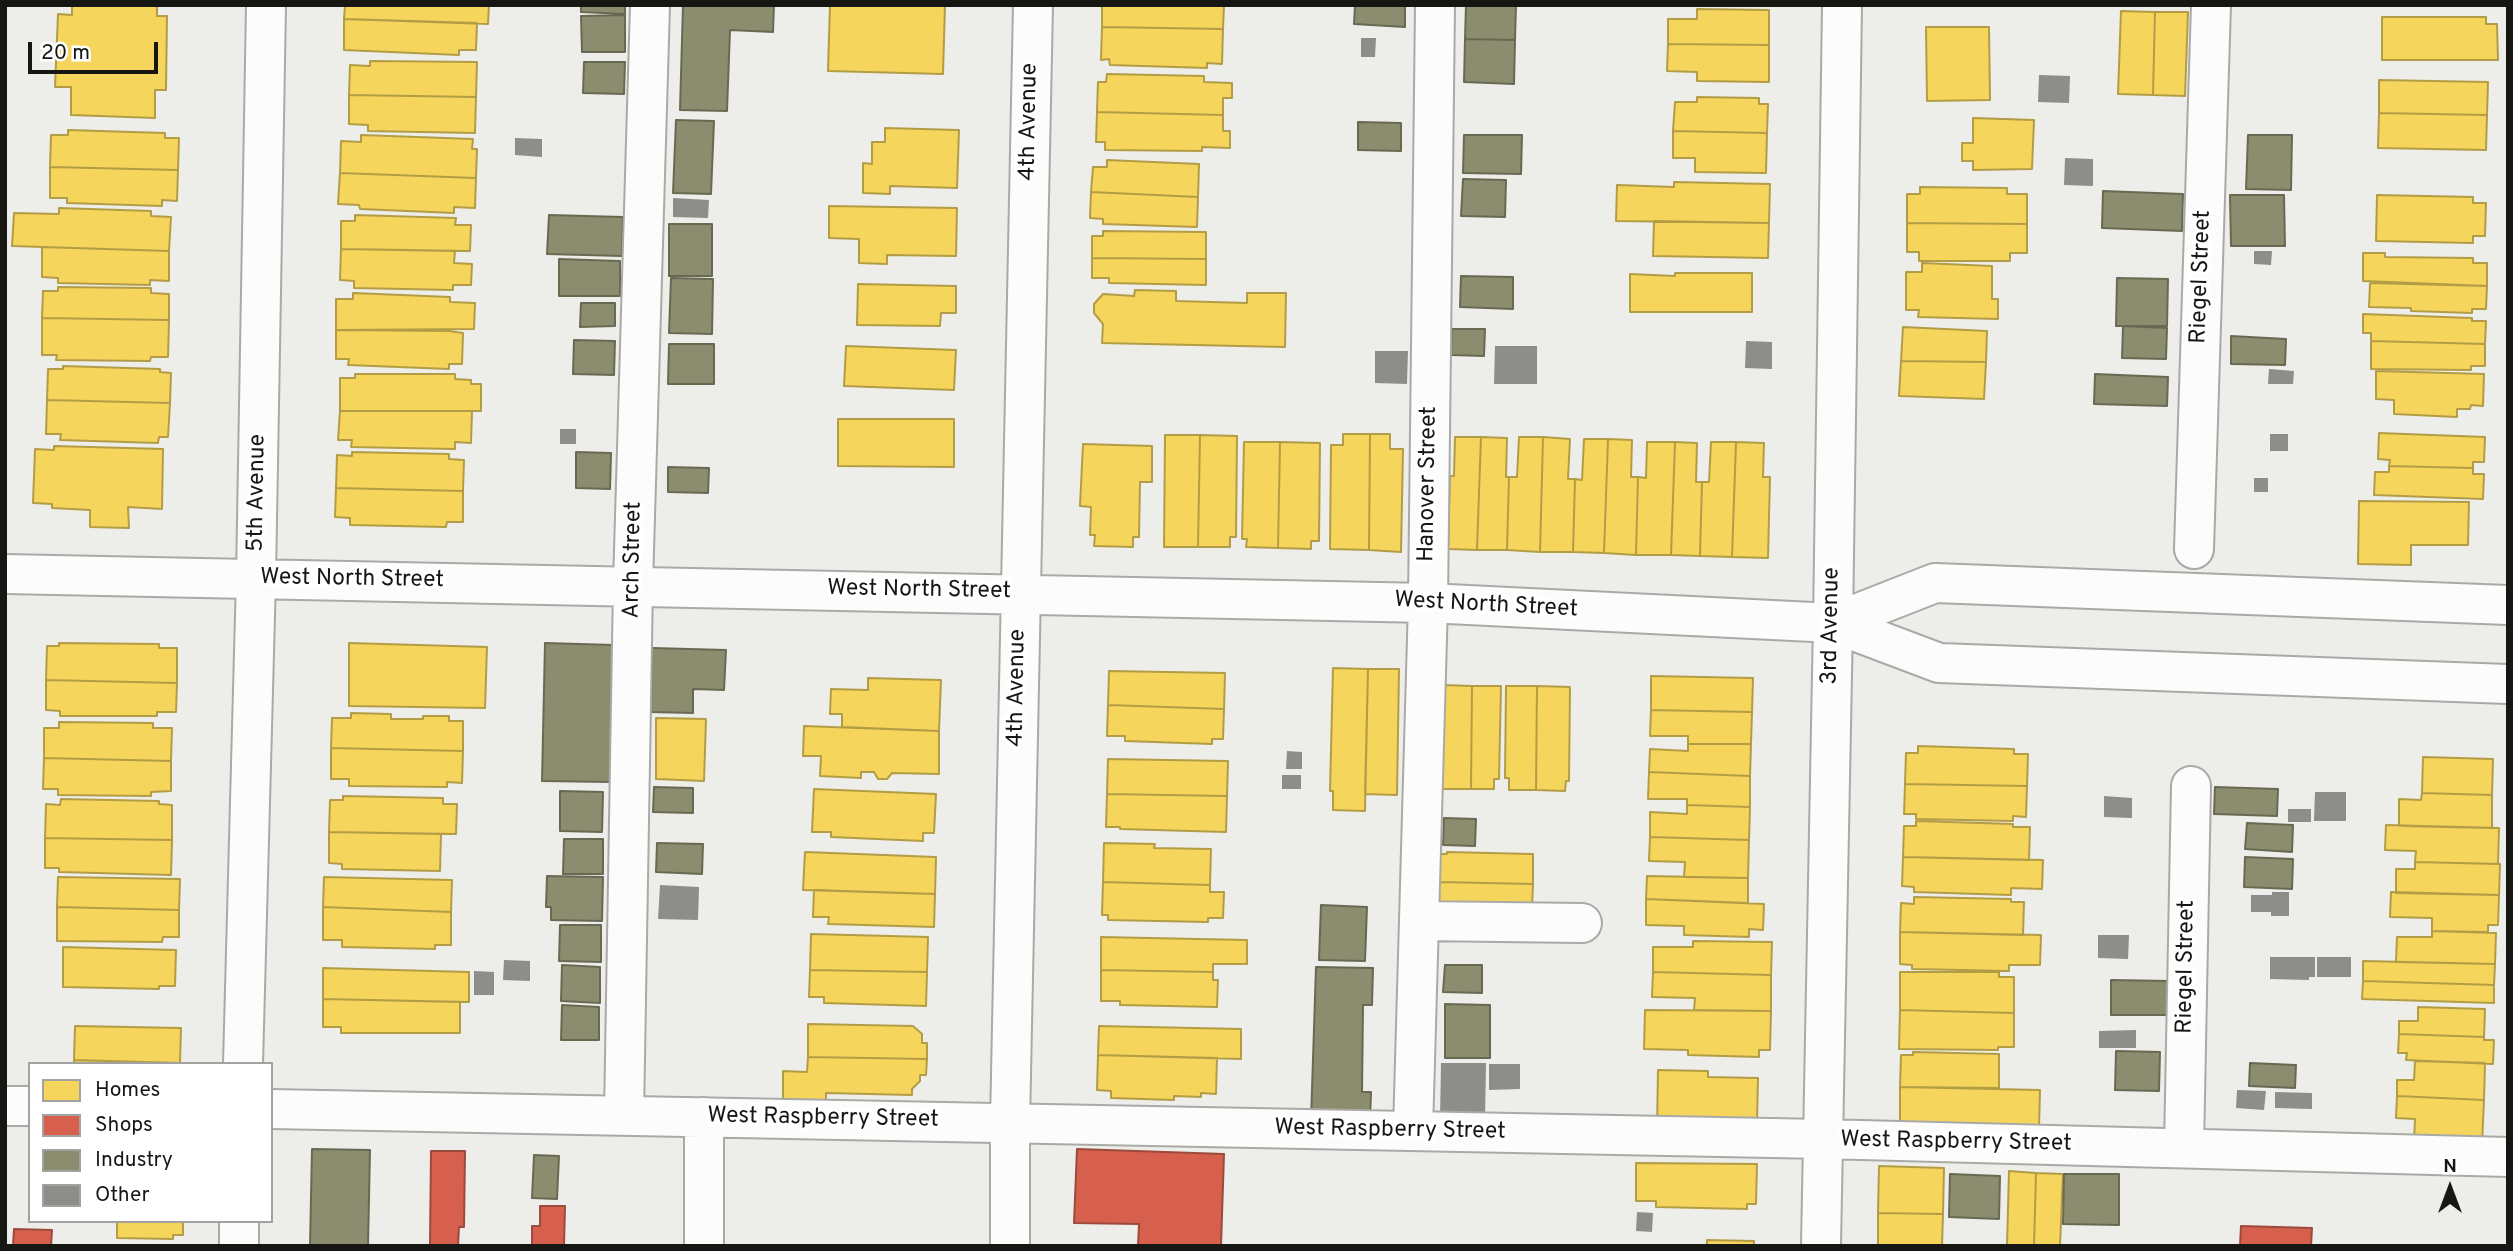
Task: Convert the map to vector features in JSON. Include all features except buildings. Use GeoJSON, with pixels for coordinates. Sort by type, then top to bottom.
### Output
{"type":"FeatureCollection","features":[{"type":"Feature","properties":{"kind":"main road","name":"5th Avenue"},"geometry":{"type":"LineString","coordinates":[[243,1062],[256,578],[266,5]]}},
{"type":"Feature","properties":{"kind":"main road","name":"Arch Street"},"geometry":{"type":"LineString","coordinates":[[624,1116],[633,585],[650,5]]}},
{"type":"Feature","properties":{"kind":"main road","name":"4th Avenue"},"geometry":{"type":"LineString","coordinates":[[1010,1246],[1010,1124],[1033,5]]}},
{"type":"Feature","properties":{"kind":"main road","name":"Hanover Street"},"geometry":{"type":"LineString","coordinates":[[1413,1131],[1428,603],[1435,5]]}},
{"type":"Feature","properties":{"kind":"main road","name":"3rd Avenue"},"geometry":{"type":"LineString","coordinates":[[1821,1246],[1842,5]]}},
{"type":"Feature","properties":{"kind":"main road","name":"Riegel Street"},"geometry":{"type":"LineString","coordinates":[[2194,549],[2211,5]]}},
{"type":"Feature","properties":{"kind":"main road","name":"West North Street"},"geometry":{"type":"LineString","coordinates":[[5,574],[1428,603],[1833,623]]}},
{"type":"Feature","properties":{"kind":"main road"},"geometry":{"type":"LineString","coordinates":[[1833,623],[1935,583],[2508,606]]}},
{"type":"Feature","properties":{"kind":"main road"},"geometry":{"type":"LineString","coordinates":[[1833,623],[1939,663],[2508,684]]}},
{"type":"Feature","properties":{"kind":"main road","name":"Riegel Street"},"geometry":{"type":"LineString","coordinates":[[2184,1149],[2191,786]]}},
{"type":"Feature","properties":{"kind":"main road"},"geometry":{"type":"LineString","coordinates":[[1419,921],[1582,923]]}},
{"type":"Feature","properties":{"kind":"main road"},"geometry":{"type":"LineString","coordinates":[[5,1106],[28,1106]]}},
{"type":"Feature","properties":{"kind":"main road","name":"West Raspberry Street"},"geometry":{"type":"LineString","coordinates":[[273,1109],[1823,1139],[2508,1157]]}},
{"type":"Feature","properties":{"kind":"main road"},"geometry":{"type":"LineString","coordinates":[[704,1117],[704,1246]]}},
{"type":"Feature","properties":{"kind":"main road"},"geometry":{"type":"LineString","coordinates":[[239,1246],[240,1223]]}}]}
